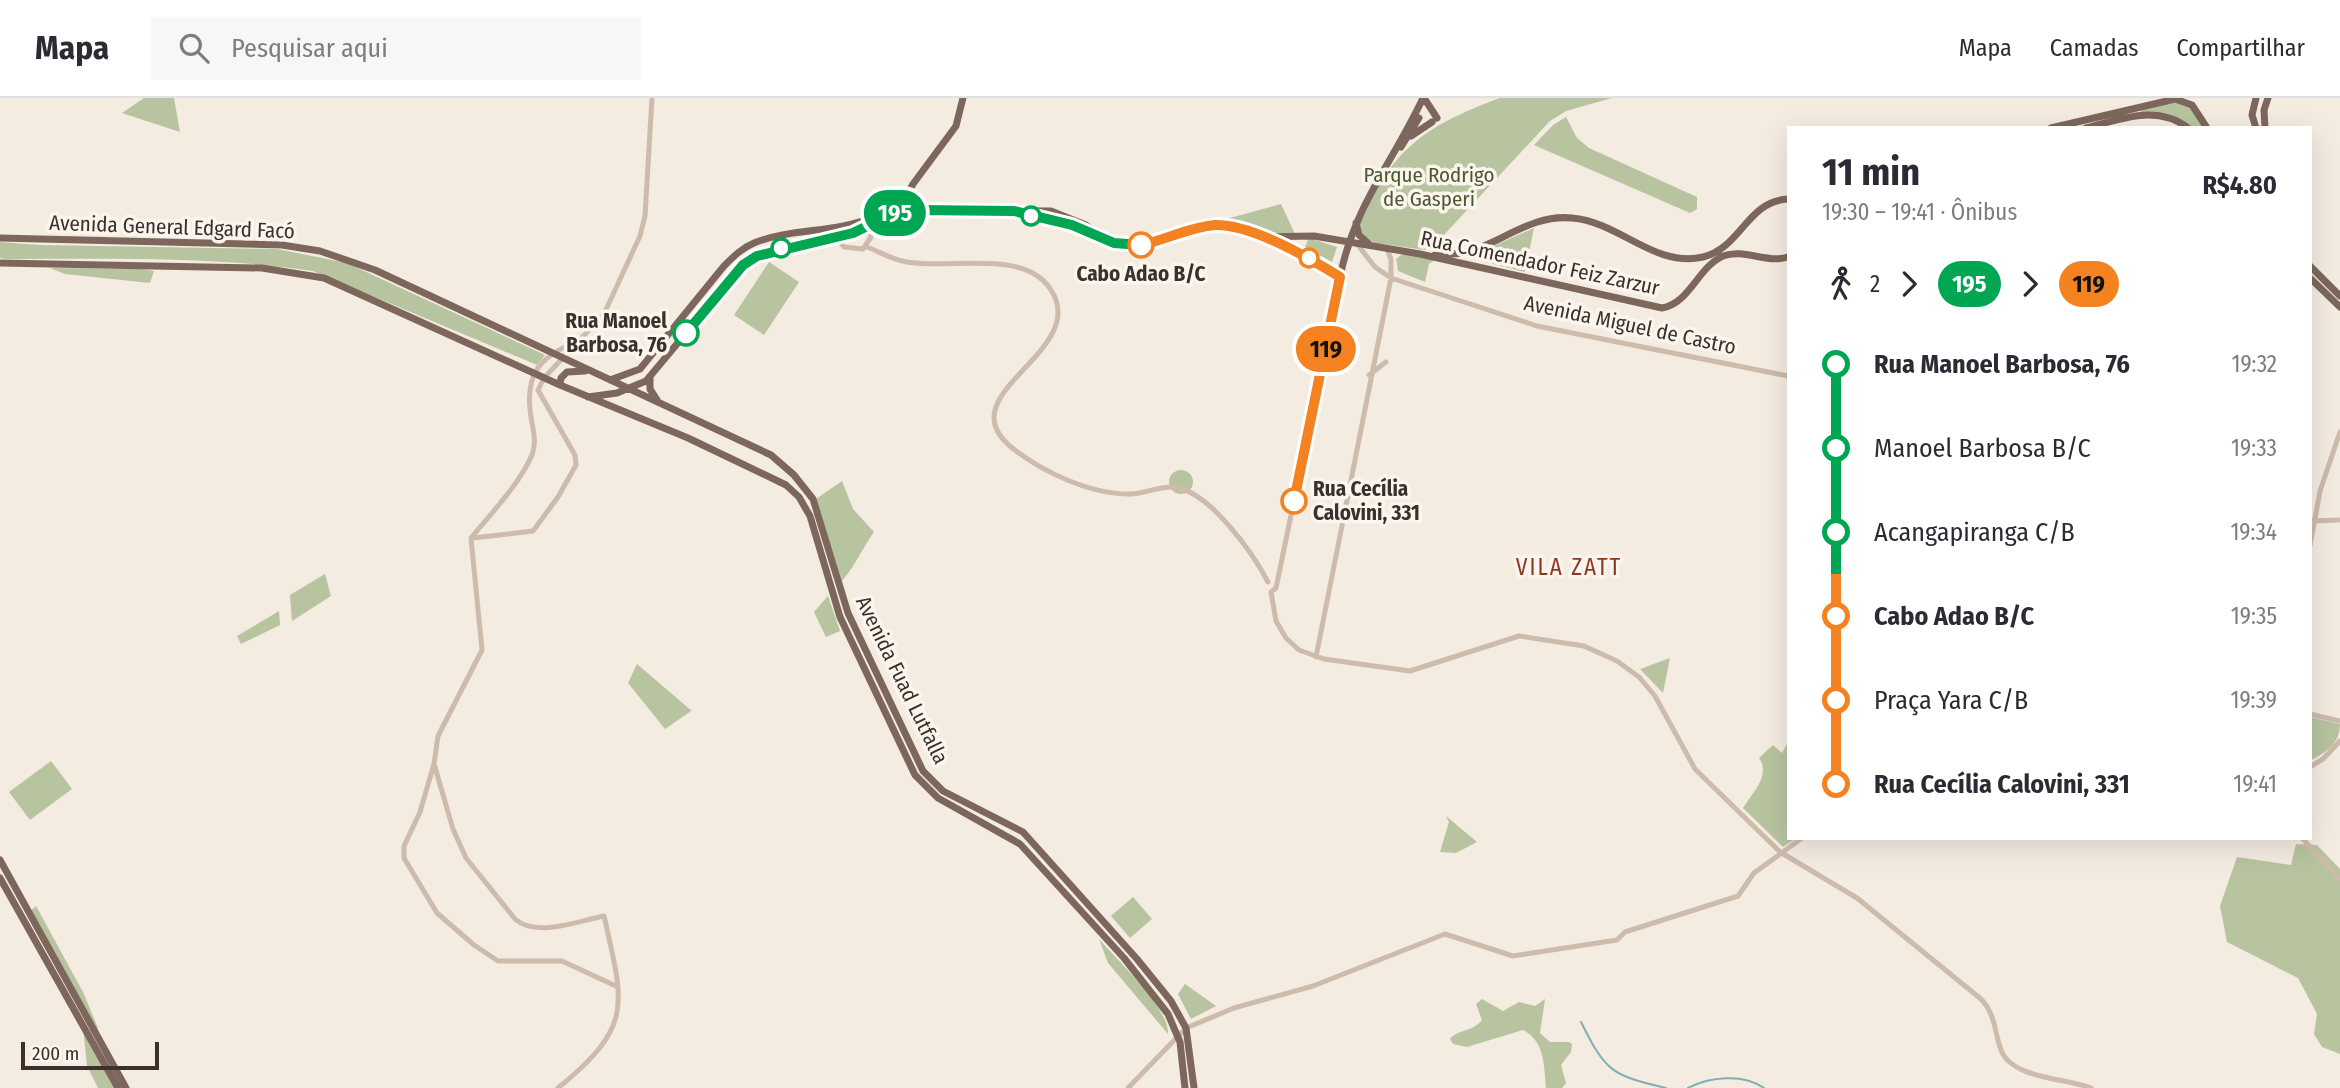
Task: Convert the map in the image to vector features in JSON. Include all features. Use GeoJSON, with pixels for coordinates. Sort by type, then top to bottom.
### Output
{"type":"FeatureCollection","features":[{"type":"Feature","properties":{"kind":"main road"},"geometry":{"type":"LineString","coordinates":[[588,397],[632,389],[650,377],[743,265],[778,249],[836,237],[896,209],[956,126],[963,98]]}},
{"type":"Feature","properties":{"kind":"main road"},"geometry":{"type":"LineString","coordinates":[[2255,126],[2252,115],[2256,98]]}},
{"type":"Feature","properties":{"kind":"main road"},"geometry":{"type":"LineString","coordinates":[[2265,126],[2264,110],[2268,98]]}},
{"type":"Feature","properties":{"kind":"main road"},"geometry":{"type":"LineString","coordinates":[[896,209],[1054,212],[1104,239],[1122,245],[1142,245],[1214,225],[1260,237],[1301,253],[1340,277],[1345,251],[1343,241],[1426,99]]}},
{"type":"Feature","properties":{"kind":"main road"},"geometry":{"type":"LineString","coordinates":[[1389,160],[1408,138],[1434,120],[1426,99]]}},
{"type":"Feature","properties":{"kind":"main road"},"geometry":{"type":"LineString","coordinates":[[1408,138],[1426,99]]}},
{"type":"Feature","properties":{"kind":"main road"},"geometry":{"type":"LineString","coordinates":[[2060,126],[2175,99],[2192,105],[2206,126]]}},
{"type":"Feature","properties":{"kind":"main road"},"geometry":{"type":"LineString","coordinates":[[2095,126],[2147,114],[2170,117],[2185,126]]}},
{"type":"Feature","properties":{"kind":"main road"},"geometry":{"type":"LineString","coordinates":[[1429,256],[1468,252],[1528,225],[1571,218],[1608,227],[1661,255],[1693,258],[1722,248],[1762,207],[1787,199]]}},
{"type":"Feature","properties":{"kind":"main road"},"geometry":{"type":"LineString","coordinates":[[1014,211],[1047,220],[1077,224]]}},
{"type":"Feature","properties":{"kind":"main road"},"geometry":{"type":"LineString","coordinates":[[1047,220],[1054,212]]}},
{"type":"Feature","properties":{"kind":"main road"},"geometry":{"type":"LineString","coordinates":[[1356,219],[1358,234],[1373,247]]}},
{"type":"Feature","properties":{"kind":"main road"},"geometry":{"type":"LineString","coordinates":[[609,381],[628,376],[640,369],[738,252],[769,238],[867,224]]}},
{"type":"Feature","properties":{"kind":"main road"},"geometry":{"type":"LineString","coordinates":[[1740,231],[1738,246],[1749,256]]}},
{"type":"Feature","properties":{"kind":"main road"},"geometry":{"type":"LineString","coordinates":[[1301,253],[1299,242],[1307,235]]}},
{"type":"Feature","properties":{"kind":"main road","name":"Rua Comendador Feiz Zarzur"},"geometry":{"type":"LineString","coordinates":[[1260,237],[1307,235],[1429,256],[1662,308],[1679,301],[1701,274],[1721,257],[1749,256],[1774,260],[1787,257]]}},
{"type":"Feature","properties":{"kind":"main road","name":"Avenida General Edgard Facó"},"geometry":{"type":"LineString","coordinates":[[0,238],[229,243],[320,251],[375,270],[609,381]]}},
{"type":"Feature","properties":{"kind":"main road"},"geometry":{"type":"LineString","coordinates":[[1391,259],[1399,251]]}},
{"type":"Feature","properties":{"kind":"main road"},"geometry":{"type":"LineString","coordinates":[[1467,265],[1464,258],[1468,252]]}},
{"type":"Feature","properties":{"kind":"main road"},"geometry":{"type":"LineString","coordinates":[[1693,258],[1701,265],[1701,274]]}},
{"type":"Feature","properties":{"kind":"main road","name":"Avenida General Edgard Facó"},"geometry":{"type":"LineString","coordinates":[[0,263],[236,267],[310,274],[381,301],[588,397]]}},
{"type":"Feature","properties":{"kind":"main road"},"geometry":{"type":"LineString","coordinates":[[2312,268],[2340,296]]}},
{"type":"Feature","properties":{"kind":"main road"},"geometry":{"type":"LineString","coordinates":[[2312,280],[2340,307]]}},
{"type":"Feature","properties":{"kind":"main road"},"geometry":{"type":"LineString","coordinates":[[560,386],[561,378],[567,372],[589,372]]}},
{"type":"Feature","properties":{"kind":"main road"},"geometry":{"type":"LineString","coordinates":[[650,377],[650,389],[660,402]]}},
{"type":"Feature","properties":{"kind":"main road","name":"Avenida Fuad Lutfalla"},"geometry":{"type":"LineString","coordinates":[[609,381],[632,389],[766,452],[803,486],[815,505],[848,613],[923,771],[943,791],[1012,825],[1029,838],[1137,958],[1171,1001],[1186,1028],[1194,1088]]}},
{"type":"Feature","properties":{"kind":"main road","name":"Avenida Fuad Lutfalla"},"geometry":{"type":"LineString","coordinates":[[588,397],[733,458],[786,485],[799,497],[812,521],[840,617],[915,775],[938,799],[1002,832],[1030,853],[1157,997],[1179,1037],[1185,1088]]}},
{"type":"Feature","properties":{"kind":"main road"},"geometry":{"type":"LineString","coordinates":[[0,860],[126,1088]]}},
{"type":"Feature","properties":{"kind":"main road"},"geometry":{"type":"LineString","coordinates":[[0,878],[118,1088]]}},
{"type":"Feature","properties":{"kind":"street"},"geometry":{"type":"LineString","coordinates":[[528,395],[538,390],[544,378],[604,314],[643,225],[652,98]]}},
{"type":"Feature","properties":{"kind":"street"},"geometry":{"type":"LineString","coordinates":[[867,224],[871,237],[867,247]]}},
{"type":"Feature","properties":{"kind":"street"},"geometry":{"type":"LineString","coordinates":[[834,227],[836,237],[844,247],[859,250],[867,247],[906,262],[1006,265],[1036,274],[1056,299],[1058,322],[1049,342],[999,399],[997,429],[1006,442],[1053,473],[1097,489],[1127,494],[1171,487],[1186,491],[1243,539],[1276,588],[1271,592],[1276,621],[1290,644],[1316,657],[1410,671],[1519,636],[1584,646],[1617,661],[1639,677],[1667,713],[1695,769],[1780,852],[1857,898],[1972,991],[1993,1013],[2001,1050],[2013,1064],[2023,1070],[2091,1088]]}},
{"type":"Feature","properties":{"kind":"street","name":"Avenida Miguel de Castro"},"geometry":{"type":"LineString","coordinates":[[1357,244],[1375,267],[1391,278],[1537,326],[1787,376]]}},
{"type":"Feature","properties":{"kind":"street"},"geometry":{"type":"LineString","coordinates":[[1316,657],[1369,375],[1391,278],[1391,259],[1387,249]]}},
{"type":"Feature","properties":{"kind":"street"},"geometry":{"type":"LineString","coordinates":[[1272,582],[1340,277]]}},
{"type":"Feature","properties":{"kind":"street"},"geometry":{"type":"LineString","coordinates":[[580,341],[551,354],[533,373],[528,395],[535,434],[532,455],[471,538],[482,650],[438,736],[429,783],[420,812],[404,846],[406,864],[437,913],[492,958],[522,963],[562,961],[618,987]]}},
{"type":"Feature","properties":{"kind":"street"},"geometry":{"type":"LineString","coordinates":[[1369,375],[1387,362]]}},
{"type":"Feature","properties":{"kind":"street"},"geometry":{"type":"LineString","coordinates":[[471,538],[533,531],[574,473],[575,455],[538,390]]}},
{"type":"Feature","properties":{"kind":"street"},"geometry":{"type":"LineString","coordinates":[[2340,432],[2323,476],[2312,520],[2340,520]]}},
{"type":"Feature","properties":{"kind":"street"},"geometry":{"type":"LineString","coordinates":[[2312,714],[2340,721]]}},
{"type":"Feature","properties":{"kind":"street"},"geometry":{"type":"LineString","coordinates":[[2312,766],[2323,759],[2340,741]]}},
{"type":"Feature","properties":{"kind":"street"},"geometry":{"type":"LineString","coordinates":[[434,764],[453,829],[466,858],[505,909],[522,926],[547,926],[604,916],[620,1010],[607,1041],[583,1068],[558,1088]]}},
{"type":"Feature","properties":{"kind":"street"},"geometry":{"type":"LineString","coordinates":[[429,783],[433,780],[441,788]]}},
{"type":"Feature","properties":{"kind":"street"},"geometry":{"type":"LineString","coordinates":[[1128,1088],[1186,1028],[1234,1008],[1313,986],[1445,934],[1513,956],[1616,940],[1625,932],[1738,896],[1754,873],[1798,840]]}},
{"type":"Feature","properties":{"kind":"street"},"geometry":{"type":"LineString","coordinates":[[2304,840],[2340,879]]}},
{"type":"Feature","properties":{"kind":"street"},"geometry":{"type":"LineString","coordinates":[[1179,1037],[1189,1037],[1200,1023]]}},
{"type":"Feature","properties":{"kind":"green space"},"geometry":{"type":"Polygon","coordinates":[[[144,98],[174,98],[180,132],[122,113],[144,98]]]}},
{"type":"Feature","properties":{"kind":"green space","name":"Parque Rodrigo de Gasperi"},"geometry":{"type":"Polygon","coordinates":[[[1500,98],[1612,98],[1566,111],[1550,121],[1442,237],[1425,250],[1376,243],[1363,238],[1359,227],[1383,178],[1397,160],[1430,131],[1473,108],[1500,98]]]}},
{"type":"Feature","properties":{"kind":"green space"},"geometry":{"type":"Polygon","coordinates":[[[2172,101],[2189,106],[2202,126],[2188,125],[2161,114],[2141,113],[2140,108],[2172,101]]]}},
{"type":"Feature","properties":{"kind":"green space"},"geometry":{"type":"Polygon","coordinates":[[[1566,117],[1577,138],[1589,148],[1697,197],[1697,209],[1690,213],[1534,145],[1553,125],[1566,117]]]}},
{"type":"Feature","properties":{"kind":"green space"},"geometry":{"type":"Polygon","coordinates":[[[1281,204],[1295,234],[1262,235],[1231,222],[1230,218],[1281,204]]]}},
{"type":"Feature","properties":{"kind":"green space"},"geometry":{"type":"Polygon","coordinates":[[[1534,228],[1525,272],[1474,259],[1477,253],[1534,228]]]}},
{"type":"Feature","properties":{"kind":"green space"},"geometry":{"type":"Polygon","coordinates":[[[1308,240],[1337,247],[1332,262],[1305,247],[1308,240]]]}},
{"type":"Feature","properties":{"kind":"green space"},"geometry":{"type":"Polygon","coordinates":[[[0,242],[277,249],[347,263],[545,355],[537,365],[313,271],[198,261],[5,259],[0,258],[0,242]]]}},
{"type":"Feature","properties":{"kind":"green space"},"geometry":{"type":"Polygon","coordinates":[[[1404,253],[1436,259],[1429,264],[1425,282],[1398,271],[1396,259],[1404,253]]]}},
{"type":"Feature","properties":{"kind":"green space"},"geometry":{"type":"Polygon","coordinates":[[[769,262],[799,282],[764,335],[734,315],[769,262]]]}},
{"type":"Feature","properties":{"kind":"green space"},"geometry":{"type":"Polygon","coordinates":[[[50,268],[154,271],[150,283],[65,274],[50,268]]]}},
{"type":"Feature","properties":{"kind":"green space"},"geometry":{"type":"Polygon","coordinates":[[[1176,470],[1186,470],[1193,477],[1193,487],[1186,494],[1176,494],[1169,487],[1169,477],[1176,470]]]}},
{"type":"Feature","properties":{"kind":"green space"},"geometry":{"type":"Polygon","coordinates":[[[842,481],[853,509],[874,532],[842,581],[816,499],[842,481]]]}},
{"type":"Feature","properties":{"kind":"green space"},"geometry":{"type":"Polygon","coordinates":[[[325,574],[331,596],[292,621],[290,595],[325,574]]]}},
{"type":"Feature","properties":{"kind":"green space"},"geometry":{"type":"Polygon","coordinates":[[[828,596],[840,631],[826,637],[814,612],[828,596]]]}},
{"type":"Feature","properties":{"kind":"green space"},"geometry":{"type":"Polygon","coordinates":[[[279,611],[280,625],[241,644],[237,636],[279,611]]]}},
{"type":"Feature","properties":{"kind":"green space"},"geometry":{"type":"Polygon","coordinates":[[[1670,658],[1663,693],[1640,669],[1670,658]]]}},
{"type":"Feature","properties":{"kind":"green space"},"geometry":{"type":"Polygon","coordinates":[[[637,664],[692,711],[665,729],[628,683],[637,664]]]}},
{"type":"Feature","properties":{"kind":"green space"},"geometry":{"type":"Polygon","coordinates":[[[2312,717],[2340,724],[2338,737],[2327,751],[2312,760],[2312,717]]]}},
{"type":"Feature","properties":{"kind":"green space"},"geometry":{"type":"Polygon","coordinates":[[[1787,744],[1787,840],[1794,840],[1783,847],[1743,808],[1762,777],[1759,758],[1773,745],[1782,753],[1787,744]]]}},
{"type":"Feature","properties":{"kind":"green space"},"geometry":{"type":"Polygon","coordinates":[[[51,761],[72,789],[30,820],[9,792],[51,761]]]}},
{"type":"Feature","properties":{"kind":"green space"},"geometry":{"type":"Polygon","coordinates":[[[1446,816],[1477,842],[1456,853],[1440,852],[1449,822],[1446,816]]]}},
{"type":"Feature","properties":{"kind":"green space"},"geometry":{"type":"Polygon","coordinates":[[[2296,844],[2317,845],[2340,869],[2340,1054],[2322,1047],[2314,1034],[2317,1014],[2298,978],[2227,942],[2220,906],[2237,857],[2291,865],[2296,844]]]}},
{"type":"Feature","properties":{"kind":"green space"},"geometry":{"type":"Polygon","coordinates":[[[1133,897],[1152,919],[1130,938],[1111,916],[1133,897]]]}},
{"type":"Feature","properties":{"kind":"green space"},"geometry":{"type":"Polygon","coordinates":[[[36,906],[83,992],[98,1028],[95,1030],[29,912],[36,906]]]}},
{"type":"Feature","properties":{"kind":"green space"},"geometry":{"type":"Polygon","coordinates":[[[1099,939],[1152,998],[1166,1024],[1168,1034],[1108,963],[1099,939]]]}},
{"type":"Feature","properties":{"kind":"green space"},"geometry":{"type":"Polygon","coordinates":[[[1185,984],[1216,1006],[1191,1019],[1178,994],[1185,984]]]}},
{"type":"Feature","properties":{"kind":"green space"},"geometry":{"type":"Polygon","coordinates":[[[1482,999],[1503,1011],[1519,1002],[1535,1006],[1545,999],[1540,1033],[1550,1042],[1572,1044],[1571,1052],[1561,1065],[1566,1083],[1562,1088],[1546,1088],[1544,1063],[1539,1047],[1523,1030],[1467,1047],[1453,1044],[1450,1039],[1453,1036],[1474,1027],[1482,1020],[1476,1004],[1482,999]]]}},
{"type":"Feature","properties":{"kind":"green space"},"geometry":{"type":"Polygon","coordinates":[[[83,1027],[118,1088],[98,1088],[87,1066],[83,1027]]]}},
{"type":"Feature","properties":{"kind":"waterway"},"geometry":{"type":"LineString","coordinates":[[1581,1022],[1597,1052],[1612,1069],[1633,1079],[1666,1088]]}},
{"type":"Feature","properties":{"kind":"waterway"},"geometry":{"type":"LineString","coordinates":[[1688,1088],[1706,1081],[1726,1078],[1746,1080],[1764,1088]]}},
{"type":"Feature","properties":{"kind":"bus line","name":"195"},"geometry":{"type":"LineString","coordinates":[[686,333],[743,265],[757,256],[853,233],[896,213],[916,210],[1014,211],[1072,225],[1114,243],[1141,245]]}},
{"type":"Feature","properties":{"kind":"bus line","name":"119"},"geometry":{"type":"LineString","coordinates":[[1141,245],[1204,227],[1226,226],[1293,249],[1340,277],[1294,501]]}},
{"type":"Feature","properties":{"kind":"place","name":"Cabo Adao B/C"},"geometry":{"type":"Point","coordinates":[1141,245]}},
{"type":"Feature","properties":{"kind":"place","name":"Rua Manoel Barbosa, 76"},"geometry":{"type":"Point","coordinates":[686,333]}},
{"type":"Feature","properties":{"kind":"place","name":"Rua Cecília Calovini, 331"},"geometry":{"type":"Point","coordinates":[1294,501]}},
{"type":"Feature","properties":{"kind":"district","name":"VILA ZATT"},"geometry":{"type":"Point","coordinates":[1569,567]}}]}
